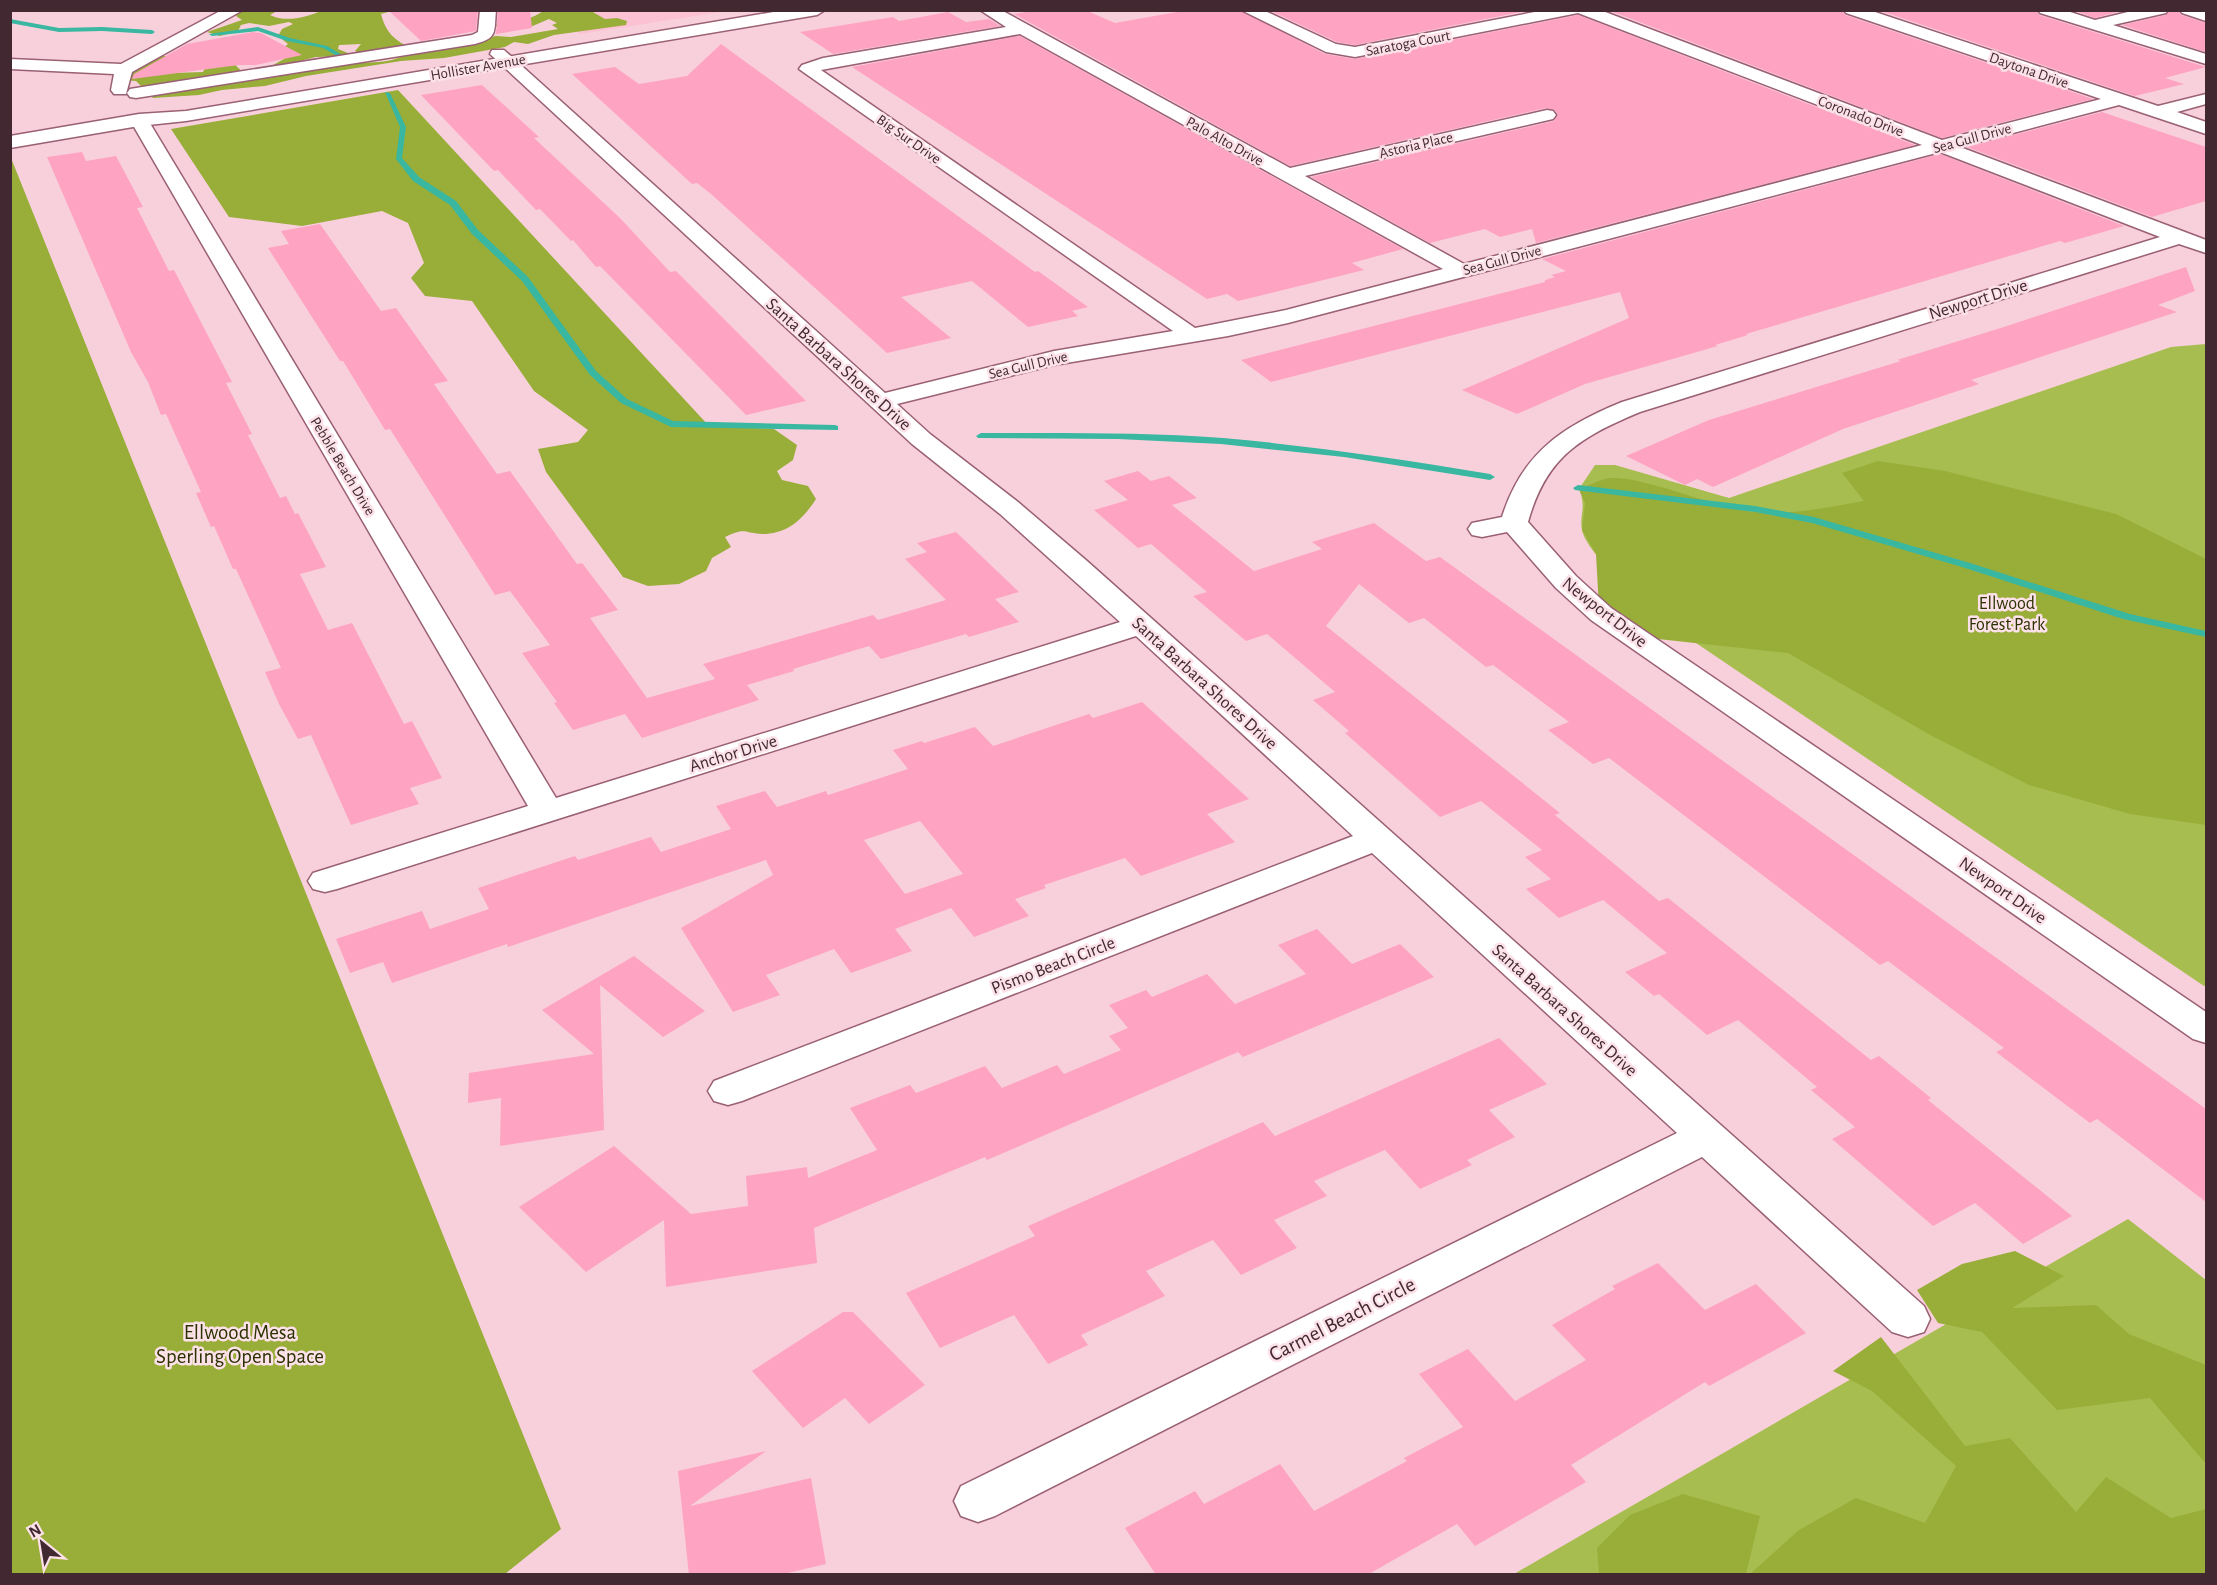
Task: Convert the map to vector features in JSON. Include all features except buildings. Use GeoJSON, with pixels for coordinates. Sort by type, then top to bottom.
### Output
{"type":"FeatureCollection","features":[{"type":"Feature","properties":{"kind":"street"},"geometry":{"type":"LineString","coordinates":[[16,67],[124,69],[236,10]]}},
{"type":"Feature","properties":{"kind":"street"},"geometry":{"type":"LineString","coordinates":[[124,69],[128,91],[140,106],[139,120],[117,110],[110,98],[128,91],[475,39],[486,35],[488,10]]}},
{"type":"Feature","properties":{"kind":"street","name":"Hollister Avenue"},"geometry":{"type":"LineString","coordinates":[[10,142],[139,120],[186,116],[764,10]]}},
{"type":"Feature","properties":{"kind":"street","name":"Hollister Avenue"},"geometry":{"type":"LineString","coordinates":[[502,58],[817,10]]}},
{"type":"Feature","properties":{"kind":"street","name":"Palo Alto Drive"},"geometry":{"type":"LineString","coordinates":[[988,10],[1462,271]]}},
{"type":"Feature","properties":{"kind":"street","name":"Saratoga Court"},"geometry":{"type":"LineString","coordinates":[[1250,10],[1332,48],[1355,52],[1573,10]]}},
{"type":"Feature","properties":{"kind":"street","name":"Coronado Drive"},"geometry":{"type":"LineString","coordinates":[[1584,10],[2206,247]]}},
{"type":"Feature","properties":{"kind":"street","name":"Daytona Drive"},"geometry":{"type":"LineString","coordinates":[[1852,10],[2206,128]]}},
{"type":"Feature","properties":{"kind":"street"},"geometry":{"type":"LineString","coordinates":[[2046,10],[2206,58]]}},
{"type":"Feature","properties":{"kind":"street"},"geometry":{"type":"LineString","coordinates":[[2093,25],[2160,10]]}},
{"type":"Feature","properties":{"kind":"street"},"geometry":{"type":"LineString","coordinates":[[2188,10],[2206,16]]}},
{"type":"Feature","properties":{"kind":"street","name":"Big Sur Drive"},"geometry":{"type":"LineString","coordinates":[[1022,29],[823,63],[808,69],[1178,324],[1190,335]]}},
{"type":"Feature","properties":{"kind":"street","name":"Santa Barbara Shores Drive"},"geometry":{"type":"LineString","coordinates":[[502,58],[942,457],[1040,534],[1908,1319]]}},
{"type":"Feature","properties":{"kind":"street"},"geometry":{"type":"LineString","coordinates":[[2157,112],[2206,99]]}},
{"type":"Feature","properties":{"kind":"street","name":"Sea Gull Drive"},"geometry":{"type":"LineString","coordinates":[[881,401],[1054,358],[1265,322],[2118,100]]}},
{"type":"Feature","properties":{"kind":"street","name":"Astoria Place"},"geometry":{"type":"LineString","coordinates":[[1285,175],[1547,115]]}},
{"type":"Feature","properties":{"kind":"street","name":"Pebble Beach Drive"},"geometry":{"type":"LineString","coordinates":[[139,120],[546,811]]}},
{"type":"Feature","properties":{"kind":"street","name":"Newport Drive"},"geometry":{"type":"LineString","coordinates":[[2180,237],[1631,407],[1601,419],[1568,437],[1545,458],[1532,478],[1514,523],[1548,565],[1601,615],[2206,1030]]}},
{"type":"Feature","properties":{"kind":"street"},"geometry":{"type":"LineString","coordinates":[[1482,529],[1514,523]]}},
{"type":"Feature","properties":{"kind":"street","name":"Anchor Drive"},"geometry":{"type":"LineString","coordinates":[[325,881],[1141,626]]}},
{"type":"Feature","properties":{"kind":"street","name":"Pismo Beach Circle"},"geometry":{"type":"LineString","coordinates":[[728,1091],[1378,839]]}},
{"type":"Feature","properties":{"kind":"street","name":"Carmel Beach Circle"},"geometry":{"type":"LineString","coordinates":[[978,1501],[1705,1137]]}},
{"type":"Feature","properties":{"kind":"shaded area"},"geometry":{"type":"Polygon","coordinates":[[[571,11],[727,11],[580,34],[572,27],[571,11]]]}},
{"type":"Feature","properties":{"kind":"green space"},"geometry":{"type":"Polygon","coordinates":[[[277,11],[270,15],[289,19],[321,11],[392,11],[381,14],[385,26],[396,39],[412,48],[361,54],[355,51],[361,44],[339,45],[338,49],[348,53],[347,56],[316,57],[266,69],[291,55],[280,50],[288,44],[278,36],[282,29],[293,24],[289,22],[269,26],[249,23],[241,25],[238,31],[220,36],[207,32],[242,20],[236,16],[237,12],[277,11]]]}},
{"type":"Feature","properties":{"kind":"green space"},"geometry":{"type":"Polygon","coordinates":[[[543,11],[591,11],[605,19],[617,18],[627,21],[626,25],[554,35],[528,44],[514,42],[505,47],[444,58],[401,61],[306,76],[265,86],[222,90],[199,95],[153,98],[136,81],[123,80],[113,67],[158,55],[176,58],[173,73],[203,72],[206,66],[234,63],[241,70],[253,76],[287,75],[345,64],[393,60],[409,52],[496,36],[511,37],[558,29],[552,25],[557,23],[549,19],[528,28],[492,26],[525,19],[543,11]]]}},
{"type":"Feature","properties":{"kind":"green space"},"geometry":{"type":"Polygon","coordinates":[[[398,90],[709,426],[774,429],[797,445],[793,460],[777,471],[782,480],[808,486],[816,499],[800,519],[780,531],[762,534],[741,531],[725,537],[731,547],[712,558],[706,571],[679,584],[648,586],[623,577],[546,472],[538,449],[578,442],[588,430],[534,391],[472,301],[425,296],[411,278],[424,263],[408,223],[382,211],[302,226],[229,217],[171,129],[398,90]]]}},
{"type":"Feature","properties":{"kind":"green space","name":"Ellwood Mesa Sperling Open Space"},"geometry":{"type":"Polygon","coordinates":[[[11,158],[561,1529],[505,1574],[11,1574],[11,158]]]}},
{"type":"Feature","properties":{"kind":"green space","name":"Ellwood Forest Park"},"geometry":{"type":"Polygon","coordinates":[[[2206,344],[2206,985],[2204,986],[1659,618],[1593,551],[1582,530],[1583,507],[1579,489],[1595,465],[1615,465],[1729,498],[2171,347],[2206,344]]]}},
{"type":"Feature","properties":{"kind":"green space","name":"Ellwood Forest Park"},"geometry":{"type":"Polygon","coordinates":[[[1878,461],[1945,471],[2116,514],[2206,559],[2206,825],[2130,814],[2029,785],[1932,736],[1788,653],[1658,639],[1599,608],[1596,554],[1582,530],[1585,503],[1579,489],[1605,479],[1618,478],[1655,485],[1738,509],[1768,513],[1795,512],[1864,501],[1842,473],[1878,461]]]}},
{"type":"Feature","properties":{"kind":"green space"},"geometry":{"type":"Polygon","coordinates":[[[2128,1219],[2206,1280],[2206,1574],[1514,1574],[2128,1219]]]}},
{"type":"Feature","properties":{"kind":"green space"},"geometry":{"type":"Polygon","coordinates":[[[2015,1251],[2064,1276],[2012,1308],[2096,1305],[2129,1334],[2206,1365],[2206,1464],[2150,1398],[2057,1410],[1982,1332],[1938,1323],[1917,1290],[1962,1264],[2015,1251]]]}},
{"type":"Feature","properties":{"kind":"green space"},"geometry":{"type":"Polygon","coordinates":[[[1881,1337],[1965,1446],[2010,1438],[2076,1512],[2106,1477],[2171,1518],[2206,1509],[2206,1574],[1750,1574],[1799,1530],[1856,1498],[1925,1523],[1956,1466],[1872,1391],[1833,1371],[1881,1337]]]}},
{"type":"Feature","properties":{"kind":"green space"},"geometry":{"type":"Polygon","coordinates":[[[1683,1494],[1760,1516],[1746,1574],[1599,1574],[1597,1548],[1630,1515],[1683,1494]]]}},
{"type":"Feature","properties":{"kind":"waterway"},"geometry":{"type":"LineString","coordinates":[[10,21],[59,30],[102,29],[152,32]]}},
{"type":"Feature","properties":{"kind":"waterway"},"geometry":{"type":"LineString","coordinates":[[212,34],[258,29],[289,40],[325,47],[341,56]]}},
{"type":"Feature","properties":{"kind":"waterway"},"geometry":{"type":"LineString","coordinates":[[387,93],[403,127],[398,158],[416,179],[453,203],[475,232],[525,279],[593,373],[624,401],[671,424],[835,428]]}},
{"type":"Feature","properties":{"kind":"waterway"},"geometry":{"type":"LineString","coordinates":[[981,436],[1118,436],[1221,441],[1344,454],[1490,477]]}},
{"type":"Feature","properties":{"kind":"waterway"},"geometry":{"type":"LineString","coordinates":[[1578,488],[1755,509],[1814,520],[1966,565],[2127,617],[2206,634]]}}]}
